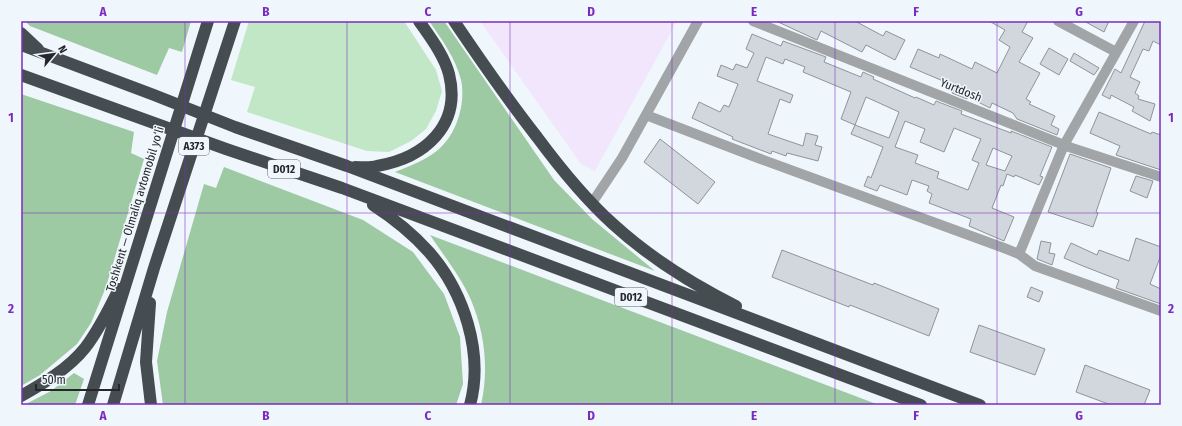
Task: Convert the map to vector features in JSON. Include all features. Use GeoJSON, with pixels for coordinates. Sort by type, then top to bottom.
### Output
{"type":"FeatureCollection","features":[{"type":"Feature","properties":{"kind":"highway","name":"Toshkent — Olmaliq avtomobil yo‘li"},"geometry":{"type":"LineString","coordinates":[[88,405],[208,21]]}},
{"type":"Feature","properties":{"kind":"highway"},"geometry":{"type":"LineString","coordinates":[[347,166],[375,167],[402,160],[414,154],[434,139],[448,117],[451,103],[449,74],[437,48],[419,21]]}},
{"type":"Feature","properties":{"kind":"highway"},"geometry":{"type":"LineString","coordinates":[[454,21],[484,66],[569,180],[613,224],[661,262],[725,301],[789,333]]}},
{"type":"Feature","properties":{"kind":"highway","name":"A373"},"geometry":{"type":"LineString","coordinates":[[113,405],[154,268],[235,22]]}},
{"type":"Feature","properties":{"kind":"highway"},"geometry":{"type":"LineString","coordinates":[[21,33],[42,53]]}},
{"type":"Feature","properties":{"kind":"highway","name":"D012"},"geometry":{"type":"LineString","coordinates":[[21,45],[235,127],[347,166],[980,405]]}},
{"type":"Feature","properties":{"kind":"highway","name":"D012"},"geometry":{"type":"LineString","coordinates":[[24,77],[226,149],[342,188],[921,405]]}},
{"type":"Feature","properties":{"kind":"highway"},"geometry":{"type":"LineString","coordinates":[[342,188],[374,205],[394,219],[429,252],[444,273],[457,296],[473,345],[475,371],[470,405]]}},
{"type":"Feature","properties":{"kind":"highway"},"geometry":{"type":"LineString","coordinates":[[21,396],[46,382],[67,366],[84,349],[98,329],[134,261]]}},
{"type":"Feature","properties":{"kind":"highway"},"geometry":{"type":"LineString","coordinates":[[151,405],[146,362],[148,319],[154,268]]}},
{"type":"Feature","properties":{"kind":"street"},"geometry":{"type":"LineString","coordinates":[[592,203],[622,158],[698,21]]}},
{"type":"Feature","properties":{"kind":"street","name":"Yurtdosh"},"geometry":{"type":"LineString","coordinates":[[753,21],[1064,145],[1161,177]]}},
{"type":"Feature","properties":{"kind":"street"},"geometry":{"type":"LineString","coordinates":[[1058,21],[1116,52]]}},
{"type":"Feature","properties":{"kind":"street"},"geometry":{"type":"LineString","coordinates":[[1019,254],[1064,145],[1134,21]]}},
{"type":"Feature","properties":{"kind":"street"},"geometry":{"type":"LineString","coordinates":[[646,115],[766,161],[1019,254],[1035,266],[1161,312]]}},
{"type":"Feature","properties":{"kind":"shaded area"},"geometry":{"type":"Polygon","coordinates":[[[480,21],[677,21],[595,171],[581,164],[480,21]]]}},
{"type":"Feature","properties":{"kind":"green space"},"geometry":{"type":"Polygon","coordinates":[[[25,21],[191,21],[182,52],[169,48],[157,75],[30,26],[25,21]]]}},
{"type":"Feature","properties":{"kind":"green space"},"geometry":{"type":"Polygon","coordinates":[[[249,21],[404,21],[436,70],[442,91],[436,111],[426,129],[411,141],[389,152],[367,151],[247,112],[255,87],[231,80],[249,21]]]}},
{"type":"Feature","properties":{"kind":"green space"},"geometry":{"type":"Polygon","coordinates":[[[429,21],[444,21],[554,180],[592,219],[655,271],[395,172],[423,160],[438,150],[445,143],[455,127],[461,108],[462,89],[459,72],[448,49],[429,21]]]}},
{"type":"Feature","properties":{"kind":"green space"},"geometry":{"type":"Polygon","coordinates":[[[21,94],[134,132],[131,153],[144,159],[106,287],[91,323],[77,344],[40,375],[21,386],[21,94]]]}},
{"type":"Feature","properties":{"kind":"green space"},"geometry":{"type":"Polygon","coordinates":[[[224,167],[363,220],[413,252],[444,294],[460,337],[463,384],[456,405],[163,405],[157,361],[167,312],[204,184],[216,188],[224,167]]]}},
{"type":"Feature","properties":{"kind":"green space"},"geometry":{"type":"Polygon","coordinates":[[[430,235],[879,405],[481,405],[485,378],[485,365],[480,325],[471,300],[462,283],[430,235]]]}},
{"type":"Feature","properties":{"kind":"green space"},"geometry":{"type":"Polygon","coordinates":[[[74,373],[84,379],[75,405],[24,405],[51,391],[74,373]]]}},
{"type":"Feature","properties":{"kind":"building"},"geometry":{"type":"Polygon","coordinates":[[[776,21],[855,21],[883,36],[886,31],[905,40],[895,60],[866,45],[862,52],[821,31],[817,40],[776,21]]]}},
{"type":"Feature","properties":{"kind":"building"},"geometry":{"type":"Polygon","coordinates":[[[989,21],[1028,21],[1022,32],[1033,38],[1019,62],[1040,73],[1026,99],[1031,102],[1029,104],[1055,116],[1051,125],[1059,129],[1057,135],[1017,119],[1013,113],[992,103],[990,108],[968,97],[967,99],[952,93],[955,86],[910,67],[918,49],[939,58],[940,54],[972,69],[975,62],[997,73],[1010,47],[999,40],[1005,30],[989,21]]]}},
{"type":"Feature","properties":{"kind":"building"},"geometry":{"type":"Polygon","coordinates":[[[1084,21],[1109,21],[1104,32],[1084,21]]]}},
{"type":"Feature","properties":{"kind":"building"},"geometry":{"type":"Polygon","coordinates":[[[1145,21],[1161,21],[1161,45],[1153,41],[1149,51],[1143,49],[1130,77],[1140,82],[1135,93],[1139,96],[1138,99],[1155,104],[1150,121],[1132,111],[1134,107],[1111,95],[1110,99],[1102,95],[1115,69],[1121,73],[1145,21]]]}},
{"type":"Feature","properties":{"kind":"building"},"geometry":{"type":"Polygon","coordinates":[[[752,34],[781,46],[783,41],[826,57],[824,62],[861,77],[863,72],[874,77],[873,79],[915,98],[916,97],[934,105],[936,101],[962,111],[961,114],[1052,147],[1040,176],[1043,177],[1039,185],[1015,175],[1014,177],[1007,174],[992,208],[1014,217],[1004,241],[969,226],[971,219],[929,203],[932,194],[927,191],[929,186],[912,180],[907,195],[880,185],[877,191],[864,186],[868,176],[871,178],[883,147],[851,134],[855,125],[841,119],[851,92],[803,72],[805,67],[785,59],[783,64],[766,57],[757,81],[793,95],[790,103],[780,99],[768,134],[803,146],[806,133],[818,136],[815,145],[822,147],[818,161],[787,153],[786,156],[772,151],[771,154],[732,139],[733,137],[692,118],[699,102],[720,112],[724,105],[729,107],[738,84],[717,76],[721,65],[733,70],[736,64],[747,68],[754,53],[746,49],[752,34]],[[866,97],[855,125],[889,138],[899,112],[866,97]],[[905,121],[895,147],[918,155],[915,163],[939,172],[937,178],[968,190],[979,163],[972,160],[981,139],[954,128],[944,152],[920,142],[925,129],[905,121]],[[993,148],[986,165],[1005,171],[1012,156],[993,148]]]}},
{"type":"Feature","properties":{"kind":"building"},"geometry":{"type":"Polygon","coordinates":[[[1049,48],[1068,59],[1059,75],[1040,64],[1049,48]]]}},
{"type":"Feature","properties":{"kind":"building"},"geometry":{"type":"Polygon","coordinates":[[[1074,53],[1099,68],[1094,75],[1070,61],[1074,53]]]}},
{"type":"Feature","properties":{"kind":"building"},"geometry":{"type":"Polygon","coordinates":[[[1099,112],[1151,134],[1152,132],[1161,135],[1161,170],[1116,155],[1120,146],[1090,133],[1099,112]]]}},
{"type":"Feature","properties":{"kind":"building"},"geometry":{"type":"Polygon","coordinates":[[[660,139],[715,182],[698,204],[644,162],[660,139]]]}},
{"type":"Feature","properties":{"kind":"building"},"geometry":{"type":"Polygon","coordinates":[[[1070,154],[1111,168],[1096,212],[1098,213],[1093,227],[1048,212],[1070,154]]]}},
{"type":"Feature","properties":{"kind":"building"},"geometry":{"type":"Polygon","coordinates":[[[1136,176],[1153,181],[1147,198],[1130,191],[1136,176]]]}},
{"type":"Feature","properties":{"kind":"building"},"geometry":{"type":"Polygon","coordinates":[[[1136,238],[1161,247],[1161,255],[1150,284],[1161,289],[1161,304],[1116,288],[1119,280],[1064,258],[1071,243],[1097,255],[1099,250],[1129,261],[1136,238]]]}},
{"type":"Feature","properties":{"kind":"building"},"geometry":{"type":"Polygon","coordinates":[[[1041,241],[1051,243],[1049,253],[1055,254],[1052,265],[1037,259],[1041,241]]]}},
{"type":"Feature","properties":{"kind":"building"},"geometry":{"type":"Polygon","coordinates":[[[782,250],[873,285],[874,283],[939,309],[929,336],[850,305],[849,307],[772,277],[782,250]]]}},
{"type":"Feature","properties":{"kind":"building"},"geometry":{"type":"Polygon","coordinates":[[[1031,287],[1043,292],[1039,302],[1027,297],[1031,287]]]}},
{"type":"Feature","properties":{"kind":"building"},"geometry":{"type":"Polygon","coordinates":[[[979,325],[1045,349],[1035,375],[970,352],[979,325]]]}},
{"type":"Feature","properties":{"kind":"building"},"geometry":{"type":"Polygon","coordinates":[[[1085,365],[1150,390],[1144,405],[1111,405],[1076,392],[1085,365]]]}}]}
